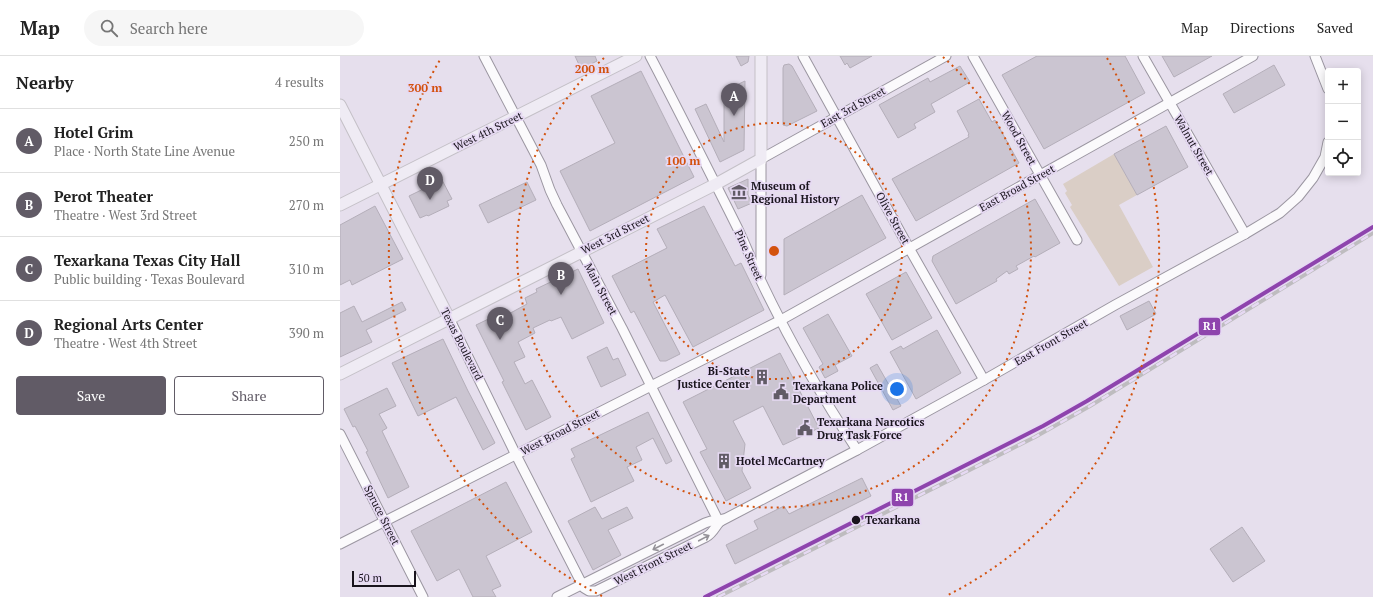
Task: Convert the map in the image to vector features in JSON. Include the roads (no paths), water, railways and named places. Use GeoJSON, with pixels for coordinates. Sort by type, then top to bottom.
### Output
{"type":"FeatureCollection","features":[{"type":"Feature","properties":{"kind":"main road","name":"West 4th Street"},"geometry":{"type":"LineString","coordinates":[[340,205],[636,56]]}},
{"type":"Feature","properties":{"kind":"main road"},"geometry":{"type":"LineString","coordinates":[[761,56],[761,159]]}},
{"type":"Feature","properties":{"kind":"main road","name":"Texas Boulevard"},"geometry":{"type":"LineString","coordinates":[[340,105],[449,318]]}},
{"type":"Feature","properties":{"kind":"main road","name":"West 3rd Street"},"geometry":{"type":"LineString","coordinates":[[340,374],[716,184],[761,159]]}},
{"type":"Feature","properties":{"kind":"street","name":"Main Street"},"geometry":{"type":"LineString","coordinates":[[484,56],[541,165],[550,190],[719,522]]}},
{"type":"Feature","properties":{"kind":"street","name":"Pine Street"},"geometry":{"type":"LineString","coordinates":[[650,56],[716,184],[751,256],[761,281],[781,320],[828,406],[857,450]]}},
{"type":"Feature","properties":{"kind":"street","name":"Olive Street"},"geometry":{"type":"LineString","coordinates":[[802,56],[984,380]]}},
{"type":"Feature","properties":{"kind":"street","name":"East 3rd Street"},"geometry":{"type":"LineString","coordinates":[[761,159],[946,56]]}},
{"type":"Feature","properties":{"kind":"street","name":"Wood Street"},"geometry":{"type":"LineString","coordinates":[[973,56],[1077,240]]}},
{"type":"Feature","properties":{"kind":"street","name":"Walnut Street"},"geometry":{"type":"LineString","coordinates":[[1143,56],[1245,234]]}},
{"type":"Feature","properties":{"kind":"street","name":"East Broad Street"},"geometry":{"type":"LineString","coordinates":[[781,320],[1252,56]]}},
{"type":"Feature","properties":{"kind":"street"},"geometry":{"type":"LineString","coordinates":[[1315,56],[1325,82]]}},
{"type":"Feature","properties":{"kind":"street","name":"East Front Street"},"geometry":{"type":"LineString","coordinates":[[857,450],[984,380],[1115,304],[1245,234],[1280,213],[1298,198],[1313,178],[1325,157]]}},
{"type":"Feature","properties":{"kind":"street"},"geometry":{"type":"LineString","coordinates":[[761,159],[761,281]]}},
{"type":"Feature","properties":{"kind":"street","name":"Texas Boulevard"},"geometry":{"type":"LineString","coordinates":[[449,318],[516,455],[582,584]]}},
{"type":"Feature","properties":{"kind":"street","name":"West Broad Street"},"geometry":{"type":"LineString","coordinates":[[340,544],[781,320]]}},
{"type":"Feature","properties":{"kind":"street","name":"Spruce Street"},"geometry":{"type":"LineString","coordinates":[[340,434],[423,597]]}},
{"type":"Feature","properties":{"kind":"street","name":"West Front Street"},"geometry":{"type":"LineString","coordinates":[[557,597],[705,523],[711,521],[719,522],[857,450]]}},
{"type":"Feature","properties":{"kind":"street","name":"West Front Street"},"geometry":{"type":"LineString","coordinates":[[582,584],[587,590],[596,591],[706,537],[715,530],[719,522]]}},
{"type":"Feature","properties":{"kind":"railway"},"geometry":{"type":"LineString","coordinates":[[718,597],[1035,437],[1090,406],[1373,233]]}},
{"type":"Feature","properties":{"kind":"place","name":"Hotel Grim"},"geometry":{"type":"Point","coordinates":[734,116]}},
{"type":"Feature","properties":{"kind":"place","name":"Museum of Regional History"},"geometry":{"type":"Point","coordinates":[739,192]}},
{"type":"Feature","properties":{"kind":"place","name":"Regional Arts Center"},"geometry":{"type":"Point","coordinates":[430,200]}},
{"type":"Feature","properties":{"kind":"place","name":"Perot Theater"},"geometry":{"type":"Point","coordinates":[561,295]}},
{"type":"Feature","properties":{"kind":"place","name":"Texarkana Texas City Hall"},"geometry":{"type":"Point","coordinates":[500,340]}},
{"type":"Feature","properties":{"kind":"place","name":"Bi-State Justice Center"},"geometry":{"type":"Point","coordinates":[762,377]}},
{"type":"Feature","properties":{"kind":"place","name":"Texarkana Police Department"},"geometry":{"type":"Point","coordinates":[781,392]}},
{"type":"Feature","properties":{"kind":"place","name":"Texarkana Narcotics Drug Task Force"},"geometry":{"type":"Point","coordinates":[805,428]}},
{"type":"Feature","properties":{"kind":"place","name":"Hotel McCartney"},"geometry":{"type":"Point","coordinates":[724,461]}},
{"type":"Feature","properties":{"kind":"place","name":"Texarkana"},"geometry":{"type":"Point","coordinates":[856,520]}}]}
